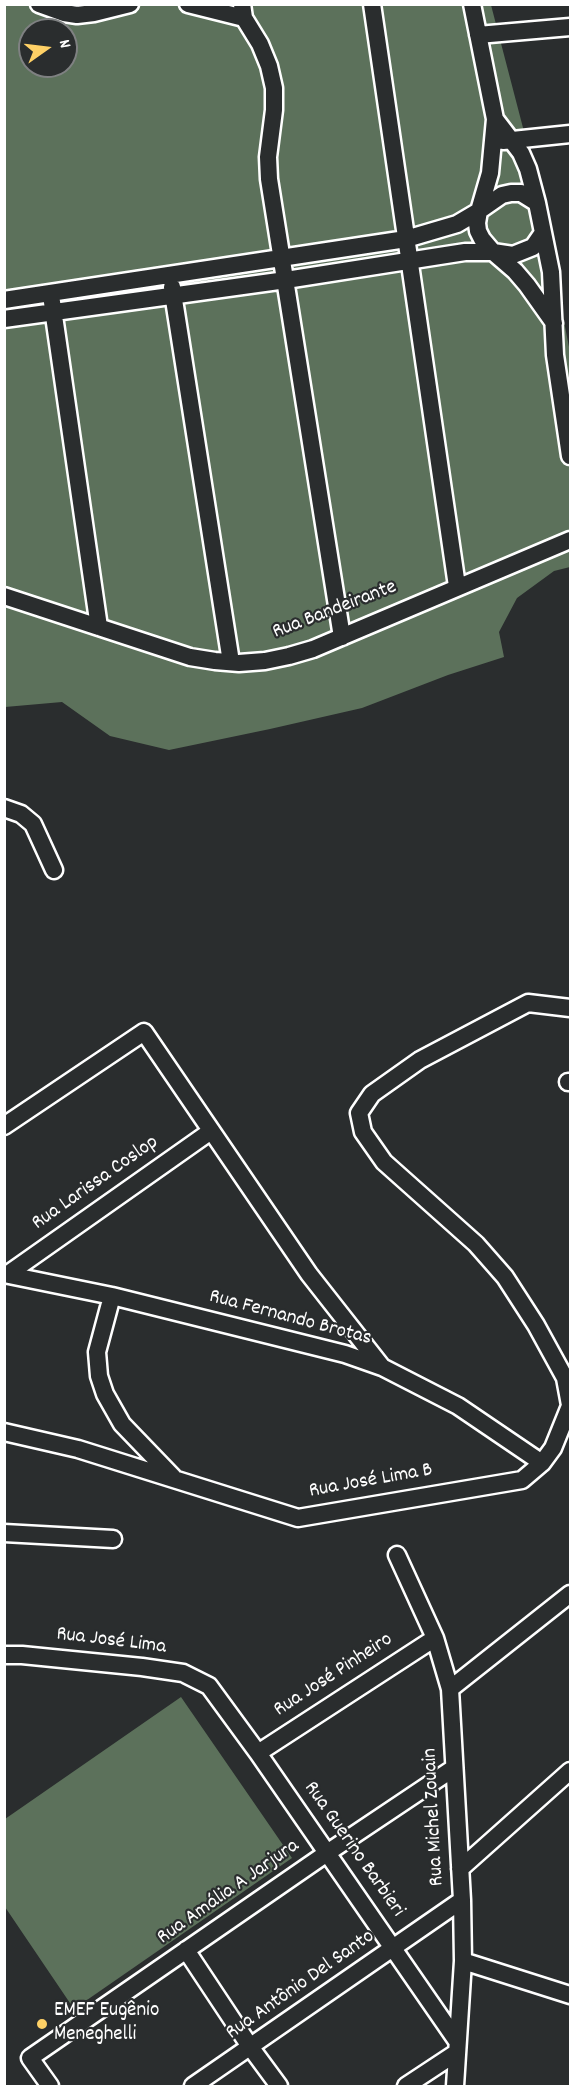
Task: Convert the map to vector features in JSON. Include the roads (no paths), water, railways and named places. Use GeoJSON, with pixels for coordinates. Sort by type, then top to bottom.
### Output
{"type":"FeatureCollection","features":[{"type":"Feature","properties":{"kind":"street"},"geometry":{"type":"LineString","coordinates":[[39,4],[63,13],[77,15],[130,4]]}},
{"type":"Feature","properties":{"kind":"street"},"geometry":{"type":"LineString","coordinates":[[188,4],[243,11],[269,66],[274,88],[274,110],[268,157],[269,179],[342,636]]}},
{"type":"Feature","properties":{"kind":"street"},"geometry":{"type":"LineString","coordinates":[[372,4],[457,586]]}},
{"type":"Feature","properties":{"kind":"street"},"geometry":{"type":"LineString","coordinates":[[472,4],[495,119],[490,173],[479,211],[478,231],[493,252],[515,271],[554,323]]}},
{"type":"Feature","properties":{"kind":"street"},"geometry":{"type":"LineString","coordinates":[[478,35],[570,27]]}},
{"type":"Feature","properties":{"kind":"street"},"geometry":{"type":"LineString","coordinates":[[495,119],[513,140],[528,169],[537,203],[551,272],[555,355],[570,456]]}},
{"type":"Feature","properties":{"kind":"street"},"geometry":{"type":"LineString","coordinates":[[493,141],[570,134]]}},
{"type":"Feature","properties":{"kind":"street"},"geometry":{"type":"LineString","coordinates":[[4,300],[406,239],[457,224],[502,195],[512,193],[521,193],[537,203]]}},
{"type":"Feature","properties":{"kind":"street"},"geometry":{"type":"LineString","coordinates":[[4,319],[286,280],[465,252],[513,255],[526,251],[538,241],[542,234]]}},
{"type":"Feature","properties":{"kind":"street"},"geometry":{"type":"LineString","coordinates":[[170,276],[231,662]]}},
{"type":"Feature","properties":{"kind":"street"},"geometry":{"type":"LineString","coordinates":[[51,293],[99,627]]}},
{"type":"Feature","properties":{"kind":"street","name":"Rua Bandeirante"},"geometry":{"type":"LineString","coordinates":[[4,596],[190,657],[231,662],[265,661],[289,656],[342,636],[570,540]]}},
{"type":"Feature","properties":{"kind":"street"},"geometry":{"type":"LineString","coordinates":[[4,808],[21,814],[33,824],[54,870]]}},
{"type":"Feature","properties":{"kind":"street","name":"Rua José Lima B"},"geometry":{"type":"LineString","coordinates":[[4,1432],[78,1449],[298,1518],[522,1480],[542,1463],[553,1448],[570,1405],[565,1378],[506,1277],[476,1244],[384,1162],[363,1132],[359,1113],[372,1094],[420,1060],[528,1003],[570,1008]]}},
{"type":"Feature","properties":{"kind":"street"},"geometry":{"type":"LineString","coordinates":[[4,1126],[144,1032],[309,1274],[382,1367]]}},
{"type":"Feature","properties":{"kind":"street","name":"Rua Larissa Coslop"},"geometry":{"type":"LineString","coordinates":[[6,1274],[211,1131]]}},
{"type":"Feature","properties":{"kind":"street","name":"Rua Fernando Brotas"},"geometry":{"type":"LineString","coordinates":[[6,1274],[112,1296],[345,1354],[382,1367],[458,1406],[542,1463]]}},
{"type":"Feature","properties":{"kind":"street"},"geometry":{"type":"LineString","coordinates":[[112,1296],[97,1352],[99,1376],[105,1394],[122,1424],[176,1480]]}},
{"type":"Feature","properties":{"kind":"street"},"geometry":{"type":"LineString","coordinates":[[4,1533],[113,1539]]}},
{"type":"Feature","properties":{"kind":"street","name":"Rua Michel Zouain"},"geometry":{"type":"LineString","coordinates":[[397,1555],[435,1638],[450,1689],[462,1900],[463,1961],[455,2086]]}},
{"type":"Feature","properties":{"kind":"street"},"geometry":{"type":"LineString","coordinates":[[450,1689],[570,1593]]}},
{"type":"Feature","properties":{"kind":"street","name":"Rua José Pinheiro"},"geometry":{"type":"LineString","coordinates":[[258,1753],[435,1638]]}},
{"type":"Feature","properties":{"kind":"street","name":"Rua José Lima"},"geometry":{"type":"LineString","coordinates":[[4,1654],[88,1661],[183,1673],[209,1686]]}},
{"type":"Feature","properties":{"kind":"street","name":"Rua Guerino Barbieri"},"geometry":{"type":"LineString","coordinates":[[209,1686],[394,1949],[457,2047]]}},
{"type":"Feature","properties":{"kind":"street","name":"Rua Amália A Jarjura"},"geometry":{"type":"LineString","coordinates":[[50,2086],[30,2058],[454,1768]]}},
{"type":"Feature","properties":{"kind":"street"},"geometry":{"type":"LineString","coordinates":[[460,1869],[570,1771]]}},
{"type":"Feature","properties":{"kind":"street","name":"Rua Antônio Del Santo"},"geometry":{"type":"LineString","coordinates":[[193,2086],[462,1900]]}},
{"type":"Feature","properties":{"kind":"street"},"geometry":{"type":"LineString","coordinates":[[186,1950],[279,2086]]}},
{"type":"Feature","properties":{"kind":"street"},"geometry":{"type":"LineString","coordinates":[[463,1961],[570,1995]]}},
{"type":"Feature","properties":{"kind":"street"},"geometry":{"type":"LineString","coordinates":[[406,2086],[457,2047]]}},
{"type":"Feature","properties":{"kind":"place","name":"EMEF Eugênio Meneghelli"},"geometry":{"type":"Point","coordinates":[42,2024]}}]}
